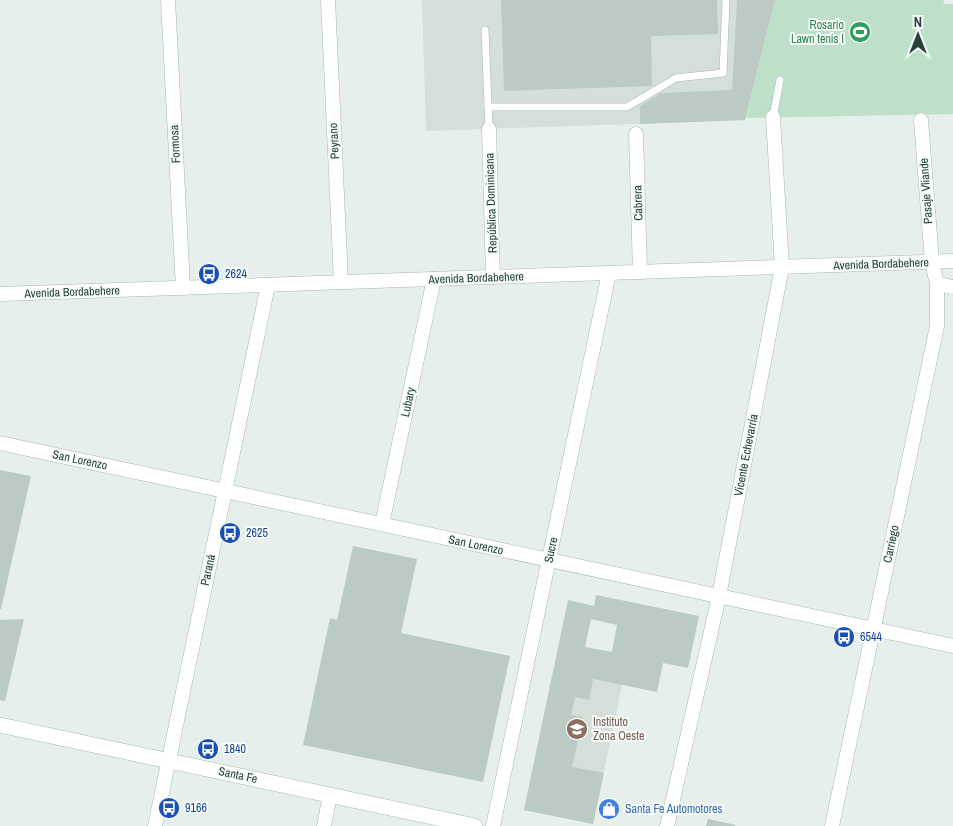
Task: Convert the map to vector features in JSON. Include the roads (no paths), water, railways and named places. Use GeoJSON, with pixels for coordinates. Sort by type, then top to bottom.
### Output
{"type":"FeatureCollection","features":[{"type":"Feature","properties":{"kind":"main road","name":"Santa Fe"},"geometry":{"type":"LineString","coordinates":[[0,725],[475,826]]}},
{"type":"Feature","properties":{"kind":"street","name":"Formosa"},"geometry":{"type":"LineString","coordinates":[[168,0],[183,288]]}},
{"type":"Feature","properties":{"kind":"street","name":"Peyrano"},"geometry":{"type":"LineString","coordinates":[[328,0],[341,282]]}},
{"type":"Feature","properties":{"kind":"street","name":"Vicente Echevarría"},"geometry":{"type":"LineString","coordinates":[[668,826],[718,596],[782,267],[773,118]]}},
{"type":"Feature","properties":{"kind":"street","name":"Pasaje Vliande"},"geometry":{"type":"LineString","coordinates":[[921,120],[932,262]]}},
{"type":"Feature","properties":{"kind":"street","name":"República Dominicana"},"geometry":{"type":"LineString","coordinates":[[489,129],[493,277]]}},
{"type":"Feature","properties":{"kind":"street","name":"Cabrera"},"geometry":{"type":"LineString","coordinates":[[636,134],[640,272]]}},
{"type":"Feature","properties":{"kind":"street","name":"Avenida Bordabehere"},"geometry":{"type":"LineString","coordinates":[[0,294],[953,261]]}},
{"type":"Feature","properties":{"kind":"street","name":"Carriego"},"geometry":{"type":"LineString","coordinates":[[832,826],[937,326],[937,284],[932,262]]}},
{"type":"Feature","properties":{"kind":"street","name":"Sucre"},"geometry":{"type":"LineString","coordinates":[[493,826],[610,273]]}},
{"type":"Feature","properties":{"kind":"street","name":"Lubary"},"geometry":{"type":"LineString","coordinates":[[382,524],[434,279]]}},
{"type":"Feature","properties":{"kind":"street"},"geometry":{"type":"LineString","coordinates":[[937,284],[953,287]]}},
{"type":"Feature","properties":{"kind":"street","name":"Paraná"},"geometry":{"type":"LineString","coordinates":[[154,826],[268,285]]}},
{"type":"Feature","properties":{"kind":"street","name":"San Lorenzo"},"geometry":{"type":"LineString","coordinates":[[0,443],[953,646]]}},
{"type":"Feature","properties":{"kind":"street"},"geometry":{"type":"LineString","coordinates":[[324,826],[330,795]]}},
{"type":"Feature","properties":{"kind":"lane"},"geometry":{"type":"LineString","coordinates":[[488,108],[627,107],[676,78],[723,74],[726,0]]}},
{"type":"Feature","properties":{"kind":"lane"},"geometry":{"type":"LineString","coordinates":[[485,30],[489,129]]}},
{"type":"Feature","properties":{"kind":"lane","name":"Vicente Echevarría"},"geometry":{"type":"LineString","coordinates":[[773,118],[780,80]]}},
{"type":"Feature","properties":{"kind":"place","name":"Rosario Lawn tenis I"},"geometry":{"type":"Point","coordinates":[860,32]}},
{"type":"Feature","properties":{"kind":"place","name":"2624"},"geometry":{"type":"Point","coordinates":[209,274]}},
{"type":"Feature","properties":{"kind":"place","name":"2625"},"geometry":{"type":"Point","coordinates":[230,533]}},
{"type":"Feature","properties":{"kind":"place","name":"6544"},"geometry":{"type":"Point","coordinates":[844,637]}},
{"type":"Feature","properties":{"kind":"place","name":"Instituto Zona Oeste"},"geometry":{"type":"Point","coordinates":[577,729]}},
{"type":"Feature","properties":{"kind":"place","name":"1840"},"geometry":{"type":"Point","coordinates":[208,749]}},
{"type":"Feature","properties":{"kind":"place","name":"9166"},"geometry":{"type":"Point","coordinates":[169,808]}},
{"type":"Feature","properties":{"kind":"place","name":"Santa Fe Automotores"},"geometry":{"type":"Point","coordinates":[609,809]}}]}
